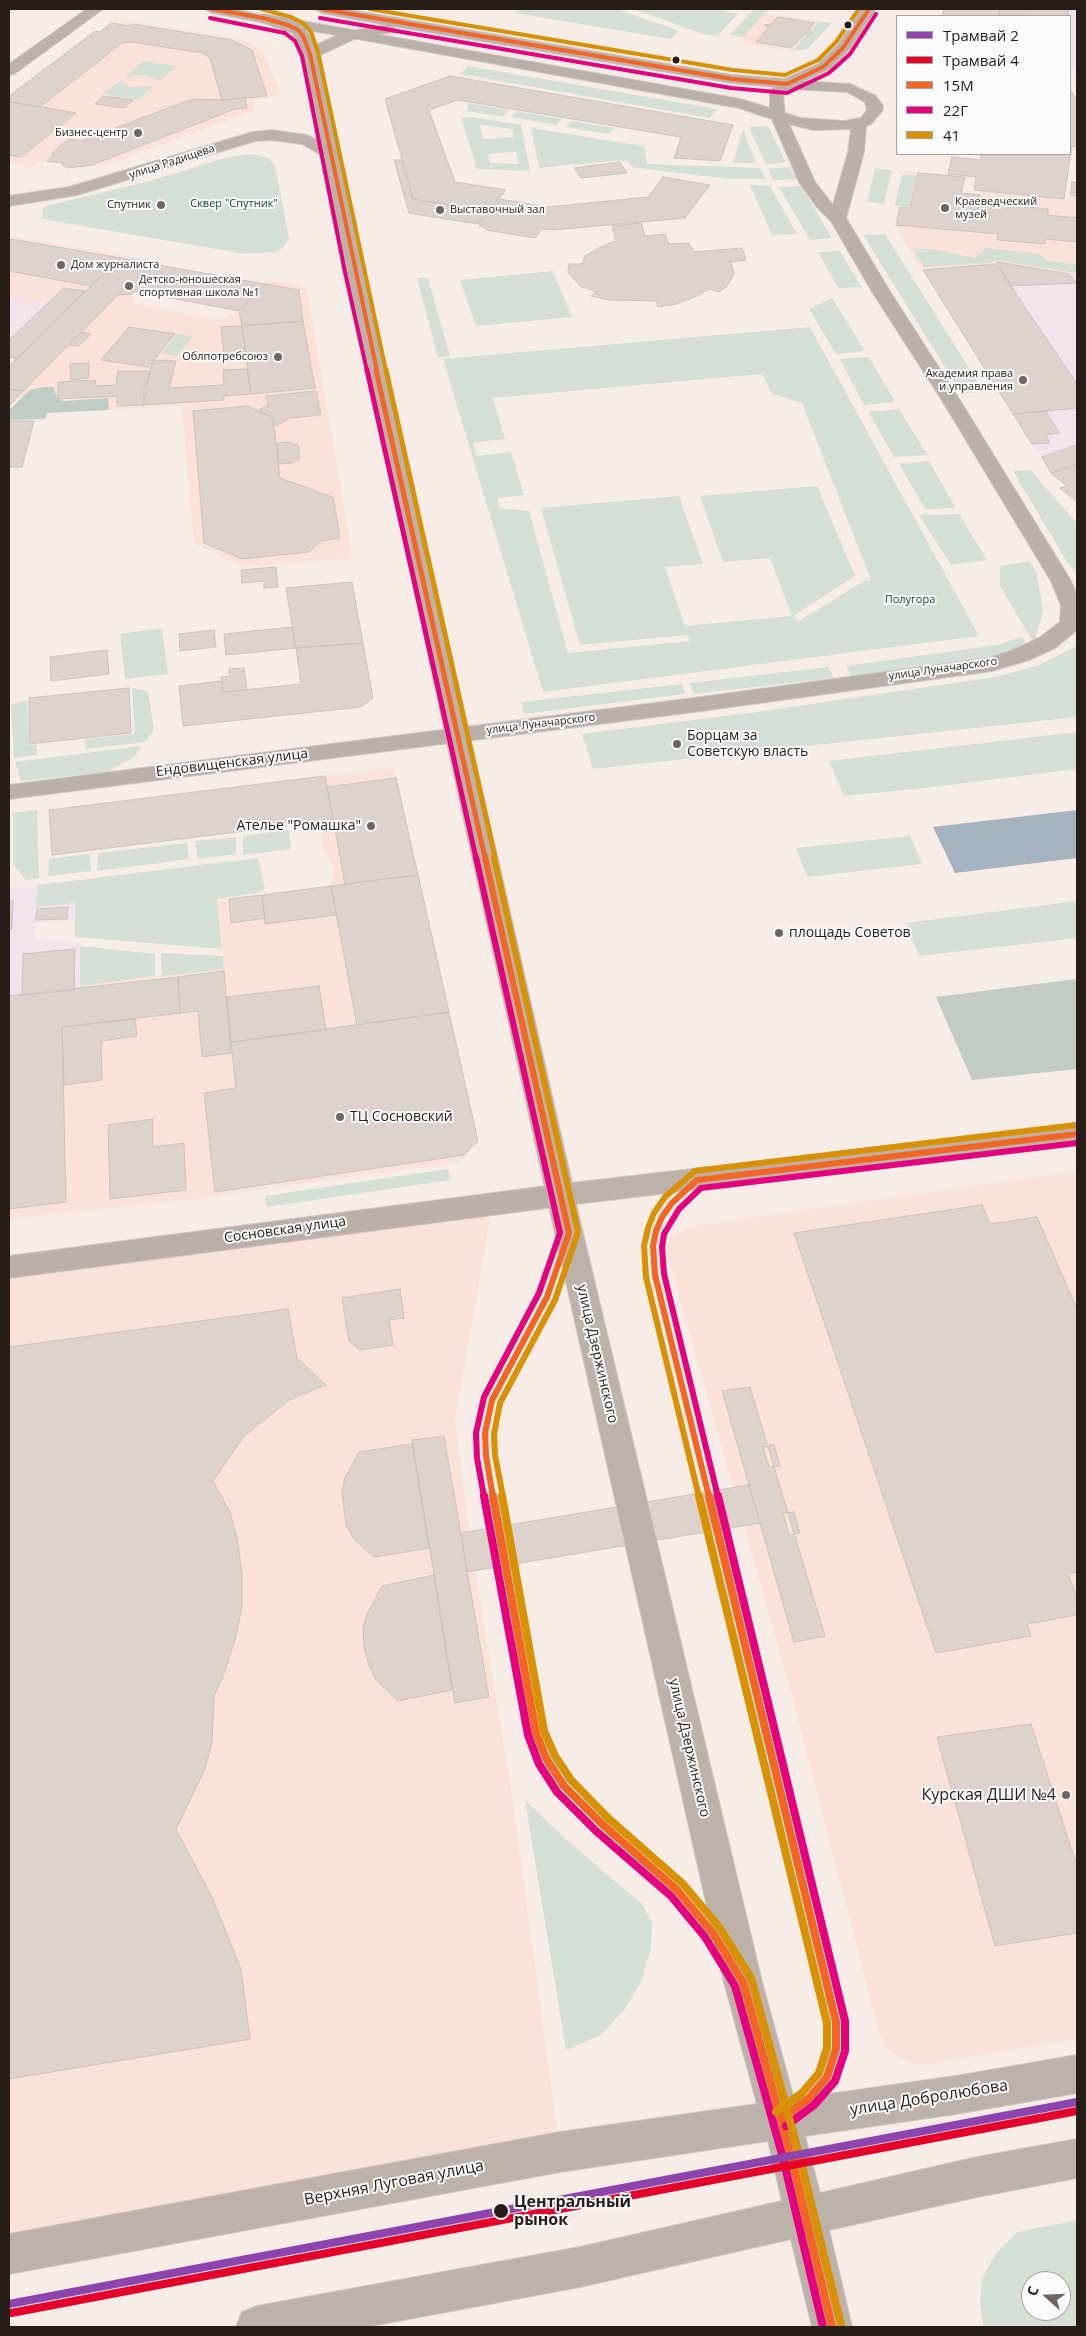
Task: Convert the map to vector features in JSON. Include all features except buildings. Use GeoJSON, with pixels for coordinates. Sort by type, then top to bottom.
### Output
{"type":"FeatureCollection","features":[{"type":"Feature","properties":{"kind":"main road"},"geometry":{"type":"LineString","coordinates":[[9,71],[96,9]]}},
{"type":"Feature","properties":{"kind":"main road","name":"улица Дзержинского"},"geometry":{"type":"LineString","coordinates":[[212,9],[263,18],[298,30],[310,54],[456,734],[743,1982],[781,2119],[832,2327]]}},
{"type":"Feature","properties":{"kind":"main road"},"geometry":{"type":"LineString","coordinates":[[322,9],[435,30],[732,79],[787,84],[823,67],[846,44],[869,9]]}},
{"type":"Feature","properties":{"kind":"main road"},"geometry":{"type":"LineString","coordinates":[[310,54],[350,35],[384,29],[435,30]]}},
{"type":"Feature","properties":{"kind":"main road","name":"улица Радищева"},"geometry":{"type":"LineString","coordinates":[[9,201],[71,192],[253,137],[271,135],[306,140],[321,147],[331,155]]}},
{"type":"Feature","properties":{"kind":"main road"},"geometry":{"type":"LineString","coordinates":[[562,1195],[1077,1134]]}},
{"type":"Feature","properties":{"kind":"main road","name":"улица Добролюбова"},"geometry":{"type":"LineString","coordinates":[[781,2119],[956,2095],[1077,2074]]}},
{"type":"Feature","properties":{"kind":"main road","name":"Верхняя Луговая улица"},"geometry":{"type":"LineString","coordinates":[[9,2254],[560,2152],[781,2119]]}},
{"type":"Feature","properties":{"kind":"main road"},"geometry":{"type":"LineString","coordinates":[[257,2327],[580,2267],[977,2177],[1077,2158]]}},
{"type":"Feature","properties":{"kind":"street"},"geometry":{"type":"LineString","coordinates":[[263,18],[740,104],[778,116],[822,126],[858,124],[866,121],[874,111],[875,106],[871,99],[861,92],[838,86],[787,84],[777,90],[778,116]]}},
{"type":"Feature","properties":{"kind":"street","name":"улица Луначарского"},"geometry":{"type":"LineString","coordinates":[[456,734],[694,705],[992,664],[1021,656],[1048,643],[1074,622],[1071,605],[1061,581],[952,402],[884,298],[838,218],[822,202],[807,182],[778,116]]}},
{"type":"Feature","properties":{"kind":"street"},"geometry":{"type":"LineString","coordinates":[[838,218],[856,152],[859,134],[858,124]]}},
{"type":"Feature","properties":{"kind":"street","name":"Ендовищенская улица"},"geometry":{"type":"LineString","coordinates":[[9,792],[456,734]]}},
{"type":"Feature","properties":{"kind":"street","name":"Сосновская улица"},"geometry":{"type":"LineString","coordinates":[[9,1267],[404,1214],[562,1195]]}},
{"type":"Feature","properties":{"kind":"shaded area"},"geometry":{"type":"Polygon","coordinates":[[[754,9],[769,9],[766,13],[819,21],[811,30],[815,33],[807,34],[792,51],[744,44],[742,37],[730,35],[754,9]]]}},
{"type":"Feature","properties":{"kind":"shaded area"},"geometry":{"type":"Polygon","coordinates":[[[944,9],[1077,9],[1077,69],[1071,69],[1071,15],[942,15],[944,9]]]}},
{"type":"Feature","properties":{"kind":"shaded area"},"geometry":{"type":"Polygon","coordinates":[[[117,19],[241,39],[262,49],[280,92],[269,98],[255,100],[254,111],[116,161],[85,168],[40,161],[31,167],[9,163],[9,96],[117,19]]]}},
{"type":"Feature","properties":{"kind":"shaded area"},"geometry":{"type":"Polygon","coordinates":[[[905,171],[965,177],[962,193],[980,195],[980,191],[1067,200],[1070,195],[1077,196],[1077,275],[996,262],[995,264],[922,270],[895,224],[905,171]]]}},
{"type":"Feature","properties":{"kind":"shaded area"},"geometry":{"type":"Polygon","coordinates":[[[9,236],[163,262],[132,294],[134,303],[219,320],[239,311],[267,280],[301,285],[307,289],[352,558],[244,567],[194,543],[182,406],[109,410],[108,398],[19,401],[22,391],[9,389],[9,366],[68,309],[9,298],[9,236]]]}},
{"type":"Feature","properties":{"kind":"shaded area"},"geometry":{"type":"Polygon","coordinates":[[[996,262],[1077,275],[1077,502],[1060,488],[1067,486],[1051,473],[924,271],[996,264],[996,262]]]}},
{"type":"Feature","properties":{"kind":"shaded area"},"geometry":{"type":"Polygon","coordinates":[[[9,298],[68,308],[17,359],[9,357],[9,298]]]}},
{"type":"Feature","properties":{"kind":"shaded area"},"geometry":{"type":"Polygon","coordinates":[[[53,387],[58,399],[63,401],[108,398],[109,410],[47,413],[45,419],[9,420],[9,410],[30,390],[53,387]]]}},
{"type":"Feature","properties":{"kind":"shaded area"},"geometry":{"type":"Polygon","coordinates":[[[394,768],[478,1141],[459,1162],[186,1200],[9,1219],[9,996],[74,990],[80,986],[224,967],[218,901],[331,886],[334,867],[323,847],[321,822],[333,820],[325,776],[394,768]]]}},
{"type":"Feature","properties":{"kind":"shaded area"},"geometry":{"type":"Polygon","coordinates":[[[38,885],[37,907],[75,903],[75,920],[35,923],[34,939],[81,944],[80,986],[74,990],[9,996],[9,889],[28,888],[38,885]]]}},
{"type":"Feature","properties":{"kind":"shaded area"},"geometry":{"type":"Polygon","coordinates":[[[1077,979],[1077,1069],[972,1080],[936,997],[1077,979]]]}},
{"type":"Feature","properties":{"kind":"shaded area"},"geometry":{"type":"Polygon","coordinates":[[[1077,1171],[1077,2039],[929,2064],[915,2064],[902,2060],[890,2051],[882,2041],[878,2029],[793,1700],[667,1253],[667,1246],[674,1234],[690,1227],[1077,1171]]]}},
{"type":"Feature","properties":{"kind":"shaded area","name":"Центральный рынок"},"geometry":{"type":"Polygon","coordinates":[[[493,1201],[455,1420],[472,1553],[510,1782],[560,2152],[9,2254],[9,1266],[493,1201]]]}},
{"type":"Feature","properties":{"kind":"green space"},"geometry":{"type":"Polygon","coordinates":[[[521,9],[617,9],[679,31],[671,39],[515,13],[521,9]]]}},
{"type":"Feature","properties":{"kind":"green space"},"geometry":{"type":"Polygon","coordinates":[[[633,9],[714,9],[738,14],[717,36],[703,34],[633,9]]]}},
{"type":"Feature","properties":{"kind":"green space"},"geometry":{"type":"Polygon","coordinates":[[[754,9],[769,9],[743,37],[730,35],[754,9]]]}},
{"type":"Feature","properties":{"kind":"green space"},"geometry":{"type":"Polygon","coordinates":[[[819,21],[832,23],[807,49],[792,51],[807,34],[814,33],[811,30],[819,21]]]}},
{"type":"Feature","properties":{"kind":"green space"},"geometry":{"type":"Polygon","coordinates":[[[144,61],[177,66],[160,80],[141,75],[123,78],[144,61]]]}},
{"type":"Feature","properties":{"kind":"green space"},"geometry":{"type":"Polygon","coordinates":[[[468,66],[717,109],[710,118],[460,74],[468,66]]]}},
{"type":"Feature","properties":{"kind":"green space"},"geometry":{"type":"Polygon","coordinates":[[[121,80],[127,87],[154,86],[138,100],[103,94],[121,80]]]}},
{"type":"Feature","properties":{"kind":"green space"},"geometry":{"type":"Polygon","coordinates":[[[467,103],[509,110],[503,117],[468,111],[467,103]]]}},
{"type":"Feature","properties":{"kind":"green space"},"geometry":{"type":"Polygon","coordinates":[[[517,111],[562,119],[556,125],[511,117],[517,111]]]}},
{"type":"Feature","properties":{"kind":"green space"},"geometry":{"type":"Polygon","coordinates":[[[472,117],[521,125],[530,171],[477,169],[461,118],[472,117]],[[480,125],[483,139],[514,137],[512,129],[480,125]],[[516,152],[488,154],[490,163],[519,164],[516,152]]]}},
{"type":"Feature","properties":{"kind":"green space"},"geometry":{"type":"Polygon","coordinates":[[[571,121],[614,128],[610,134],[566,127],[571,121]]]}},
{"type":"Feature","properties":{"kind":"green space"},"geometry":{"type":"Polygon","coordinates":[[[768,126],[786,163],[766,164],[749,127],[768,126]]]}},
{"type":"Feature","properties":{"kind":"green space"},"geometry":{"type":"Polygon","coordinates":[[[531,128],[644,146],[647,164],[760,168],[766,179],[731,179],[645,169],[634,167],[622,160],[539,168],[531,128]]]}},
{"type":"Feature","properties":{"kind":"green space"},"geometry":{"type":"Polygon","coordinates":[[[743,129],[756,163],[733,163],[743,129]]]}},
{"type":"Feature","properties":{"kind":"green space","name":"Сквер \"Спутник\""},"geometry":{"type":"Polygon","coordinates":[[[252,154],[268,158],[275,166],[289,239],[282,248],[275,252],[245,254],[42,219],[43,208],[46,206],[150,181],[232,156],[252,154]]]}},
{"type":"Feature","properties":{"kind":"green space"},"geometry":{"type":"Polygon","coordinates":[[[790,167],[797,179],[773,180],[768,169],[790,167]]]}},
{"type":"Feature","properties":{"kind":"green space"},"geometry":{"type":"Polygon","coordinates":[[[875,169],[892,170],[884,204],[867,202],[875,169]]]}},
{"type":"Feature","properties":{"kind":"green space"},"geometry":{"type":"Polygon","coordinates":[[[902,174],[916,176],[909,207],[895,205],[902,174]]]}},
{"type":"Feature","properties":{"kind":"green space"},"geometry":{"type":"Polygon","coordinates":[[[750,185],[770,186],[797,234],[772,235],[750,185]]]}},
{"type":"Feature","properties":{"kind":"green space"},"geometry":{"type":"Polygon","coordinates":[[[801,186],[832,238],[810,240],[779,187],[801,186]]]}},
{"type":"Feature","properties":{"kind":"green space"},"geometry":{"type":"Polygon","coordinates":[[[885,234],[984,392],[961,393],[863,235],[885,234]]]}},
{"type":"Feature","properties":{"kind":"green space"},"geometry":{"type":"Polygon","coordinates":[[[985,248],[1039,254],[1047,261],[1077,264],[1077,273],[995,260],[990,263],[924,267],[913,249],[932,249],[975,258],[985,248]]]}},
{"type":"Feature","properties":{"kind":"green space"},"geometry":{"type":"Polygon","coordinates":[[[840,251],[861,287],[838,288],[818,252],[840,251]]]}},
{"type":"Feature","properties":{"kind":"green space"},"geometry":{"type":"Polygon","coordinates":[[[553,271],[572,317],[476,326],[460,280],[553,271]]]}},
{"type":"Feature","properties":{"kind":"green space"},"geometry":{"type":"Polygon","coordinates":[[[417,278],[428,278],[450,356],[438,358],[417,278]]]}},
{"type":"Feature","properties":{"kind":"green space"},"geometry":{"type":"Polygon","coordinates":[[[832,298],[865,351],[836,354],[809,309],[832,298]]]}},
{"type":"Feature","properties":{"kind":"green space","name":"Полугора"},"geometry":{"type":"Polygon","coordinates":[[[810,327],[979,636],[543,692],[443,359],[810,327]],[[762,374],[493,398],[505,439],[473,443],[477,456],[511,452],[524,495],[498,498],[499,508],[529,511],[568,653],[690,641],[687,635],[580,645],[541,508],[679,496],[703,564],[665,567],[685,626],[792,616],[770,558],[723,562],[700,496],[817,486],[855,576],[793,616],[799,621],[864,581],[871,580],[802,403],[772,394],[762,374]]]}},
{"type":"Feature","properties":{"kind":"green space"},"geometry":{"type":"Polygon","coordinates":[[[177,334],[193,336],[177,356],[162,353],[177,334]]]}},
{"type":"Feature","properties":{"kind":"green space"},"geometry":{"type":"Polygon","coordinates":[[[869,357],[895,402],[864,405],[840,359],[869,357]]]}},
{"type":"Feature","properties":{"kind":"green space"},"geometry":{"type":"Polygon","coordinates":[[[899,409],[927,455],[894,457],[868,412],[899,409]]]}},
{"type":"Feature","properties":{"kind":"green space"},"geometry":{"type":"Polygon","coordinates":[[[929,461],[956,508],[925,509],[899,464],[929,461]]]}},
{"type":"Feature","properties":{"kind":"green space"},"geometry":{"type":"Polygon","coordinates":[[[1031,470],[1077,524],[1077,574],[1067,562],[1013,471],[1031,470]]]}},
{"type":"Feature","properties":{"kind":"green space"},"geometry":{"type":"Polygon","coordinates":[[[959,514],[987,560],[951,565],[919,515],[959,514]]]}},
{"type":"Feature","properties":{"kind":"green space"},"geometry":{"type":"Polygon","coordinates":[[[1030,561],[1037,575],[1043,611],[1034,643],[1000,586],[1000,566],[1030,561]]]}},
{"type":"Feature","properties":{"kind":"green space"},"geometry":{"type":"Polygon","coordinates":[[[162,628],[168,674],[125,679],[120,634],[162,628]]]}},
{"type":"Feature","properties":{"kind":"green space"},"geometry":{"type":"Polygon","coordinates":[[[1022,637],[1029,647],[986,660],[852,677],[846,666],[996,645],[1022,637]]]}},
{"type":"Feature","properties":{"kind":"green space"},"geometry":{"type":"Polygon","coordinates":[[[1077,646],[1077,717],[593,769],[582,734],[757,712],[995,677],[1037,666],[1077,646]]]}},
{"type":"Feature","properties":{"kind":"green space"},"geometry":{"type":"Polygon","coordinates":[[[828,667],[834,678],[693,694],[690,683],[828,667]]]}},
{"type":"Feature","properties":{"kind":"green space"},"geometry":{"type":"Polygon","coordinates":[[[682,684],[685,694],[524,714],[521,702],[682,684]]]}},
{"type":"Feature","properties":{"kind":"green space"},"geometry":{"type":"Polygon","coordinates":[[[132,688],[148,691],[154,730],[145,742],[86,749],[85,739],[135,734],[132,688]]]}},
{"type":"Feature","properties":{"kind":"green space"},"geometry":{"type":"Polygon","coordinates":[[[27,700],[28,745],[37,745],[37,755],[14,758],[11,704],[27,700]]]}},
{"type":"Feature","properties":{"kind":"green space"},"geometry":{"type":"Polygon","coordinates":[[[1077,732],[1077,769],[925,788],[844,796],[829,761],[1077,732]]]}},
{"type":"Feature","properties":{"kind":"green space"},"geometry":{"type":"Polygon","coordinates":[[[142,746],[134,757],[107,772],[21,781],[15,762],[142,746]]]}},
{"type":"Feature","properties":{"kind":"green space"},"geometry":{"type":"Polygon","coordinates":[[[37,810],[39,878],[26,880],[13,865],[13,813],[37,810]]]}},
{"type":"Feature","properties":{"kind":"green space"},"geometry":{"type":"Polygon","coordinates":[[[289,830],[291,849],[243,855],[243,836],[289,830]]]}},
{"type":"Feature","properties":{"kind":"green space"},"geometry":{"type":"Polygon","coordinates":[[[910,836],[922,864],[807,877],[796,848],[910,836]]]}},
{"type":"Feature","properties":{"kind":"green space"},"geometry":{"type":"Polygon","coordinates":[[[236,837],[236,854],[198,859],[195,841],[236,837]]]}},
{"type":"Feature","properties":{"kind":"green space"},"geometry":{"type":"Polygon","coordinates":[[[187,843],[189,859],[97,871],[98,853],[187,843]]]}},
{"type":"Feature","properties":{"kind":"green space"},"geometry":{"type":"Polygon","coordinates":[[[90,854],[91,871],[48,876],[49,859],[90,854]]]}},
{"type":"Feature","properties":{"kind":"green space"},"geometry":{"type":"Polygon","coordinates":[[[258,858],[265,889],[257,893],[217,899],[222,949],[75,937],[75,903],[36,907],[38,885],[258,858]]]}},
{"type":"Feature","properties":{"kind":"green space"},"geometry":{"type":"Polygon","coordinates":[[[1077,901],[1077,938],[919,956],[906,923],[1077,901]]]}},
{"type":"Feature","properties":{"kind":"green space"},"geometry":{"type":"Polygon","coordinates":[[[80,946],[155,954],[155,976],[80,986],[80,946]]]}},
{"type":"Feature","properties":{"kind":"green space"},"geometry":{"type":"Polygon","coordinates":[[[161,953],[223,956],[224,969],[162,976],[161,953]]]}},
{"type":"Feature","properties":{"kind":"green space"},"geometry":{"type":"Polygon","coordinates":[[[448,1169],[451,1180],[267,1207],[265,1196],[448,1169]]]}},
{"type":"Feature","properties":{"kind":"green space"},"geometry":{"type":"Polygon","coordinates":[[[525,1800],[570,1843],[643,1905],[652,1924],[651,1947],[641,1982],[624,2010],[601,2035],[566,2050],[525,1800]]]}},
{"type":"Feature","properties":{"kind":"green space"},"geometry":{"type":"Polygon","coordinates":[[[1077,2220],[1077,2327],[984,2327],[980,2305],[982,2278],[996,2253],[1017,2232],[1077,2220]]]}},
{"type":"Feature","properties":{"kind":"water"},"geometry":{"type":"Polygon","coordinates":[[[1077,810],[1077,858],[955,873],[933,827],[1077,810]]]}},
{"type":"Feature","properties":{"kind":"tram line","name":"2"},"geometry":{"type":"LineString","coordinates":[[9,2304],[1077,2102]]}},
{"type":"Feature","properties":{"kind":"tram line","name":"4"},"geometry":{"type":"LineString","coordinates":[[11,2313],[1077,2111]]}},
{"type":"Feature","properties":{"kind":"transit line","name":"15М"},"geometry":{"type":"LineString","coordinates":[[212,9],[263,18],[288,25],[298,30],[303,36],[310,54],[354,270],[569,1233],[547,1297],[492,1400],[485,1433],[486,1456],[536,1733],[547,1760],[564,1786],[602,1824],[677,1890],[712,1932],[743,1982],[791,2156],[832,2327]]}},
{"type":"Feature","properties":{"kind":"transit line","name":"41"},"geometry":{"type":"LineString","coordinates":[[261,9],[291,17],[303,23],[311,32],[318,52],[363,268],[578,1232],[555,1300],[500,1403],[494,1434],[495,1455],[544,1731],[555,1756],[571,1780],[608,1818],[683,1884],[719,1927],[751,1978],[799,2154],[841,2325]]}},
{"type":"Feature","properties":{"kind":"transit line","name":"15М"},"geometry":{"type":"LineString","coordinates":[[322,9],[732,79],[787,84],[823,67],[843,48],[869,9]]}},
{"type":"Feature","properties":{"kind":"transit line","name":"41"},"geometry":{"type":"LineString","coordinates":[[370,9],[733,70],[785,75],[818,60],[836,42],[859,9]]}},
{"type":"Feature","properties":{"kind":"transit line","name":"22Г"},"geometry":{"type":"LineString","coordinates":[[320,18],[731,88],[787,93],[829,73],[850,54],[876,14]]}},
{"type":"Feature","properties":{"kind":"transit line","name":"22Г"},"geometry":{"type":"LineString","coordinates":[[210,18],[285,33],[295,41],[302,56],[345,272],[560,1233],[539,1293],[484,1397],[476,1433],[477,1458],[528,1735],[539,1764],[557,1792],[596,1831],[671,1896],[705,1937],[735,1986],[783,2158],[823,2327]]}},
{"type":"Feature","properties":{"kind":"transit line","name":"41"},"geometry":{"type":"LineString","coordinates":[[776,2112],[802,2093],[819,2073],[827,2048],[827,2023],[646,1277],[644,1246],[648,1228],[654,1213],[665,1197],[695,1171],[1076,1125]]}},
{"type":"Feature","properties":{"kind":"transit line","name":"15М"},"geometry":{"type":"LineString","coordinates":[[781,2119],[808,2099],[827,2077],[836,2049],[836,2022],[655,1275],[653,1246],[656,1231],[662,1217],[672,1203],[697,1180],[1077,1134]]}},
{"type":"Feature","properties":{"kind":"transit line","name":"22Г"},"geometry":{"type":"LineString","coordinates":[[786,2126],[814,2105],[835,2081],[845,2051],[845,2021],[664,1274],[662,1247],[664,1234],[679,1209],[701,1188],[1077,1143]]}},
{"type":"Feature","properties":{"kind":"place","name":"Бизнес-центр"},"geometry":{"type":"Point","coordinates":[138,133]}},
{"type":"Feature","properties":{"kind":"place","name":"Спутник"},"geometry":{"type":"Point","coordinates":[161,205]}},
{"type":"Feature","properties":{"kind":"place","name":"Краеведческий музей"},"geometry":{"type":"Point","coordinates":[945,208]}},
{"type":"Feature","properties":{"kind":"place","name":"Выставочный зал"},"geometry":{"type":"Point","coordinates":[440,210]}},
{"type":"Feature","properties":{"kind":"place","name":"Дом журналиста"},"geometry":{"type":"Point","coordinates":[61,265]}},
{"type":"Feature","properties":{"kind":"place","name":"Детско-юношеская спортивная школа №1"},"geometry":{"type":"Point","coordinates":[129,286]}},
{"type":"Feature","properties":{"kind":"place","name":"Облпотребсоюз"},"geometry":{"type":"Point","coordinates":[278,357]}},
{"type":"Feature","properties":{"kind":"place","name":"Академия права и управления"},"geometry":{"type":"Point","coordinates":[1023,380]}},
{"type":"Feature","properties":{"kind":"place","name":"Борцам за Советскую власть"},"geometry":{"type":"Point","coordinates":[677,744]}},
{"type":"Feature","properties":{"kind":"place","name":"Ателье \"Ромашка\""},"geometry":{"type":"Point","coordinates":[371,826]}},
{"type":"Feature","properties":{"kind":"place","name":"площадь Советов"},"geometry":{"type":"Point","coordinates":[779,933]}},
{"type":"Feature","properties":{"kind":"place","name":"ТЦ Сосновский"},"geometry":{"type":"Point","coordinates":[340,1117]}},
{"type":"Feature","properties":{"kind":"place","name":"Курская ДШИ №4"},"geometry":{"type":"Point","coordinates":[1066,1795]}},
{"type":"Feature","properties":{"kind":"place","name":"Центральный рынок"},"geometry":{"type":"Point","coordinates":[501,2211]}}]}
